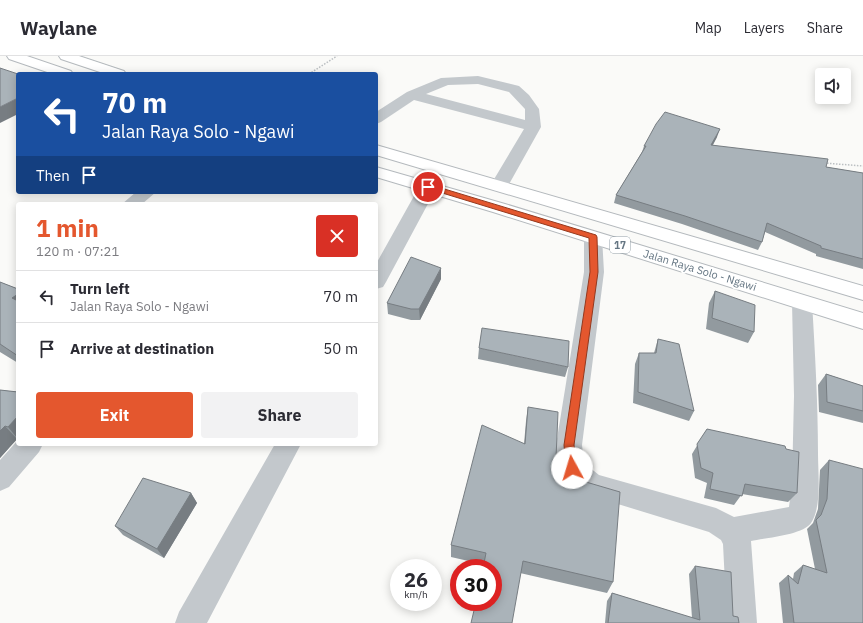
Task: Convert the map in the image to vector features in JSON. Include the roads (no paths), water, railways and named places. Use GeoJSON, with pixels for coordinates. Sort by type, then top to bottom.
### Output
{"type":"FeatureCollection","features":[{"type":"Feature","properties":{"kind":"highway"},"geometry":{"type":"LineString","coordinates":[[14,56],[60,72]]}},
{"type":"Feature","properties":{"kind":"highway"},"geometry":{"type":"LineString","coordinates":[[66,56],[113,72]]}},
{"type":"Feature","properties":{"kind":"highway","name":"17"},"geometry":{"type":"LineString","coordinates":[[378,151],[863,293]]}},
{"type":"Feature","properties":{"kind":"highway","name":"Jalan Raya Solo - Ngawi"},"geometry":{"type":"LineString","coordinates":[[378,173],[593,237],[863,321]]}},
{"type":"Feature","properties":{"kind":"street"},"geometry":{"type":"LineString","coordinates":[[378,118],[412,95],[446,81],[478,80],[514,89],[524,98],[532,109],[532,127],[499,186]]}},
{"type":"Feature","properties":{"kind":"street"},"geometry":{"type":"LineString","coordinates":[[412,95],[532,127]]}},
{"type":"Feature","properties":{"kind":"street"},"geometry":{"type":"LineString","coordinates":[[378,278],[428,187]]}},
{"type":"Feature","properties":{"kind":"street"},"geometry":{"type":"LineString","coordinates":[[134,202],[144,194]]}},
{"type":"Feature","properties":{"kind":"street"},"geometry":{"type":"LineString","coordinates":[[593,237],[594,272],[569,445],[572,468],[591,484],[716,521],[731,531],[737,542],[742,623]]}},
{"type":"Feature","properties":{"kind":"street"},"geometry":{"type":"LineString","coordinates":[[731,531],[796,519],[801,514],[805,482],[806,396],[802,302]]}},
{"type":"Feature","properties":{"kind":"street"},"geometry":{"type":"LineString","coordinates":[[0,479],[28,446]]}},
{"type":"Feature","properties":{"kind":"street"},"geometry":{"type":"LineString","coordinates":[[190,623],[287,446]]}}]}
